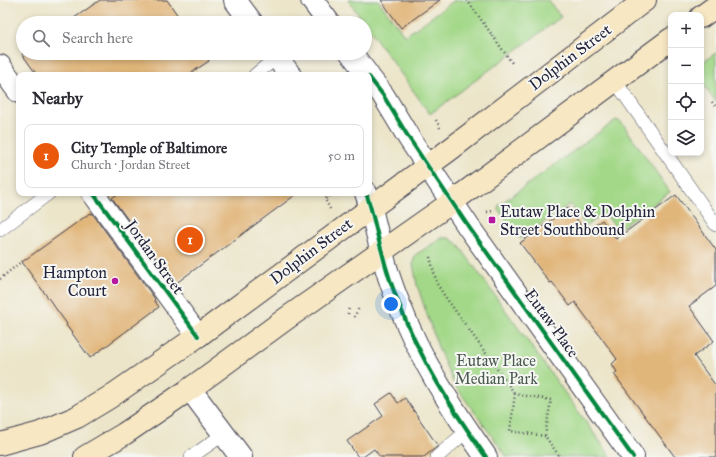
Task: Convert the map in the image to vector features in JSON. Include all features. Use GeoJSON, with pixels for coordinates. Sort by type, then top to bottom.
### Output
{"type":"FeatureCollection","features":[{"type":"Feature","properties":{"kind":"main road","name":"Dolphin Street"},"geometry":{"type":"LineString","coordinates":[[0,444],[40,433],[77,417],[110,397],[198,336],[369,200],[428,166],[645,0]]}},
{"type":"Feature","properties":{"kind":"main road"},"geometry":{"type":"LineString","coordinates":[[704,15],[716,6]]}},
{"type":"Feature","properties":{"kind":"main road"},"geometry":{"type":"LineString","coordinates":[[85,457],[124,434],[190,389],[287,318],[452,202],[668,41]]}},
{"type":"Feature","properties":{"kind":"street"},"geometry":{"type":"LineString","coordinates":[[235,0],[247,16]]}},
{"type":"Feature","properties":{"kind":"street"},"geometry":{"type":"LineString","coordinates":[[312,0],[324,16]]}},
{"type":"Feature","properties":{"kind":"street"},"geometry":{"type":"LineString","coordinates":[[280,60],[288,72]]}},
{"type":"Feature","properties":{"kind":"street","name":"Eutaw Place"},"geometry":{"type":"LineString","coordinates":[[357,60],[365,72]]}},
{"type":"Feature","properties":{"kind":"street"},"geometry":{"type":"LineString","coordinates":[[0,66],[16,88]]}},
{"type":"Feature","properties":{"kind":"street","name":"Eutaw Place"},"geometry":{"type":"LineString","coordinates":[[372,81],[383,95],[452,202],[634,457]]}},
{"type":"Feature","properties":{"kind":"street","name":"Jordan Street"},"geometry":{"type":"LineString","coordinates":[[101,196],[198,336]]}},
{"type":"Feature","properties":{"kind":"street"},"geometry":{"type":"LineString","coordinates":[[369,200],[381,251],[399,305],[421,355],[486,457]]}},
{"type":"Feature","properties":{"kind":"street"},"geometry":{"type":"LineString","coordinates":[[190,389],[241,457]]}},
{"type":"Feature","properties":{"kind":"lane"},"geometry":{"type":"LineString","coordinates":[[258,72],[271,60]]}},
{"type":"Feature","properties":{"kind":"lane"},"geometry":{"type":"LineString","coordinates":[[615,81],[716,225]]}},
{"type":"Feature","properties":{"kind":"lane"},"geometry":{"type":"LineString","coordinates":[[0,230],[45,196]]}},
{"type":"Feature","properties":{"kind":"lane"},"geometry":{"type":"LineString","coordinates":[[437,457],[468,430]]}},
{"type":"Feature","properties":{"kind":"lane"},"geometry":{"type":"LineString","coordinates":[[192,457],[224,434]]}},
{"type":"Feature","properties":{"kind":"path"},"geometry":{"type":"LineString","coordinates":[[467,0],[512,63]]}},
{"type":"Feature","properties":{"kind":"path"},"geometry":{"type":"LineString","coordinates":[[712,102],[716,107]]}},
{"type":"Feature","properties":{"kind":"path"},"geometry":{"type":"LineString","coordinates":[[436,120],[441,130]]}},
{"type":"Feature","properties":{"kind":"path"},"geometry":{"type":"LineString","coordinates":[[330,196],[325,199],[332,211]]}},
{"type":"Feature","properties":{"kind":"path"},"geometry":{"type":"LineString","coordinates":[[430,256],[437,284],[515,394],[510,431],[545,436]]}},
{"type":"Feature","properties":{"kind":"path"},"geometry":{"type":"LineString","coordinates":[[0,279],[22,262]]}},
{"type":"Feature","properties":{"kind":"path"},"geometry":{"type":"LineString","coordinates":[[348,314],[349,307]]}},
{"type":"Feature","properties":{"kind":"path"},"geometry":{"type":"LineString","coordinates":[[354,317],[359,308]]}},
{"type":"Feature","properties":{"kind":"path"},"geometry":{"type":"LineString","coordinates":[[515,394],[550,400],[545,436],[560,457]]}},
{"type":"Feature","properties":{"kind":"green space"},"geometry":{"type":"Polygon","coordinates":[[[348,0],[378,0],[405,36],[455,0],[548,0],[561,17],[430,114],[372,33],[372,16],[360,16],[348,0]]]}},
{"type":"Feature","properties":{"kind":"green space"},"geometry":{"type":"Polygon","coordinates":[[[716,53],[716,102],[704,85],[704,61],[716,53]]]}},
{"type":"Feature","properties":{"kind":"green space"},"geometry":{"type":"Polygon","coordinates":[[[616,120],[621,122],[625,127],[670,192],[617,230],[605,213],[586,226],[570,204],[520,239],[498,209],[499,205],[616,120]]]}},
{"type":"Feature","properties":{"kind":"green space","name":"Eutaw Place Median Park"},"geometry":{"type":"Polygon","coordinates":[[[442,238],[449,238],[458,244],[611,457],[507,457],[454,384],[439,350],[417,285],[413,264],[415,255],[442,238]]]}},
{"type":"Feature","properties":{"kind":"building"},"geometry":{"type":"Polygon","coordinates":[[[100,0],[167,0],[178,16],[77,16],[100,0]]]}},
{"type":"Feature","properties":{"kind":"building"},"geometry":{"type":"Polygon","coordinates":[[[381,0],[440,0],[401,28],[381,0]]]}},
{"type":"Feature","properties":{"kind":"building"},"geometry":{"type":"Polygon","coordinates":[[[26,60],[209,61],[192,72],[35,72],[26,60]]]}},
{"type":"Feature","properties":{"kind":"building"},"geometry":{"type":"Polygon","coordinates":[[[676,195],[716,250],[716,286],[689,306],[714,341],[694,356],[716,386],[716,457],[675,457],[614,374],[617,372],[612,364],[617,359],[575,302],[570,306],[552,282],[550,283],[520,243],[568,208],[586,232],[602,220],[616,239],[676,195]]]}},
{"type":"Feature","properties":{"kind":"building"},"geometry":{"type":"Polygon","coordinates":[[[115,196],[294,196],[175,284],[112,198],[115,196]]]}},
{"type":"Feature","properties":{"kind":"building","name":"Hampton Court"},"geometry":{"type":"Polygon","coordinates":[[[92,213],[155,299],[154,300],[159,307],[90,358],[22,262],[92,213]]]}},
{"type":"Feature","properties":{"kind":"building"},"geometry":{"type":"Polygon","coordinates":[[[391,393],[398,403],[405,398],[438,446],[424,457],[380,457],[374,449],[363,457],[358,457],[347,441],[383,416],[375,404],[391,393]]]}},
{"type":"Feature","properties":{"kind":"cycle path"},"geometry":{"type":"LineString","coordinates":[[372,81],[383,95],[409,138],[468,226],[633,457]]}},
{"type":"Feature","properties":{"kind":"cycle path"},"geometry":{"type":"LineString","coordinates":[[95,196],[198,336]]}},
{"type":"Feature","properties":{"kind":"cycle path"},"geometry":{"type":"LineString","coordinates":[[367,196],[387,271],[407,324],[438,383],[461,421],[486,457]]}},
{"type":"Feature","properties":{"kind":"place","name":"Eutaw Place & Dolphin Street Southbound"},"geometry":{"type":"Point","coordinates":[492,220]}},
{"type":"Feature","properties":{"kind":"place","name":"City Temple of Baltimore"},"geometry":{"type":"Point","coordinates":[190,240]}},
{"type":"Feature","properties":{"kind":"place","name":"Hampton Court"},"geometry":{"type":"Point","coordinates":[115,281]}}]}
